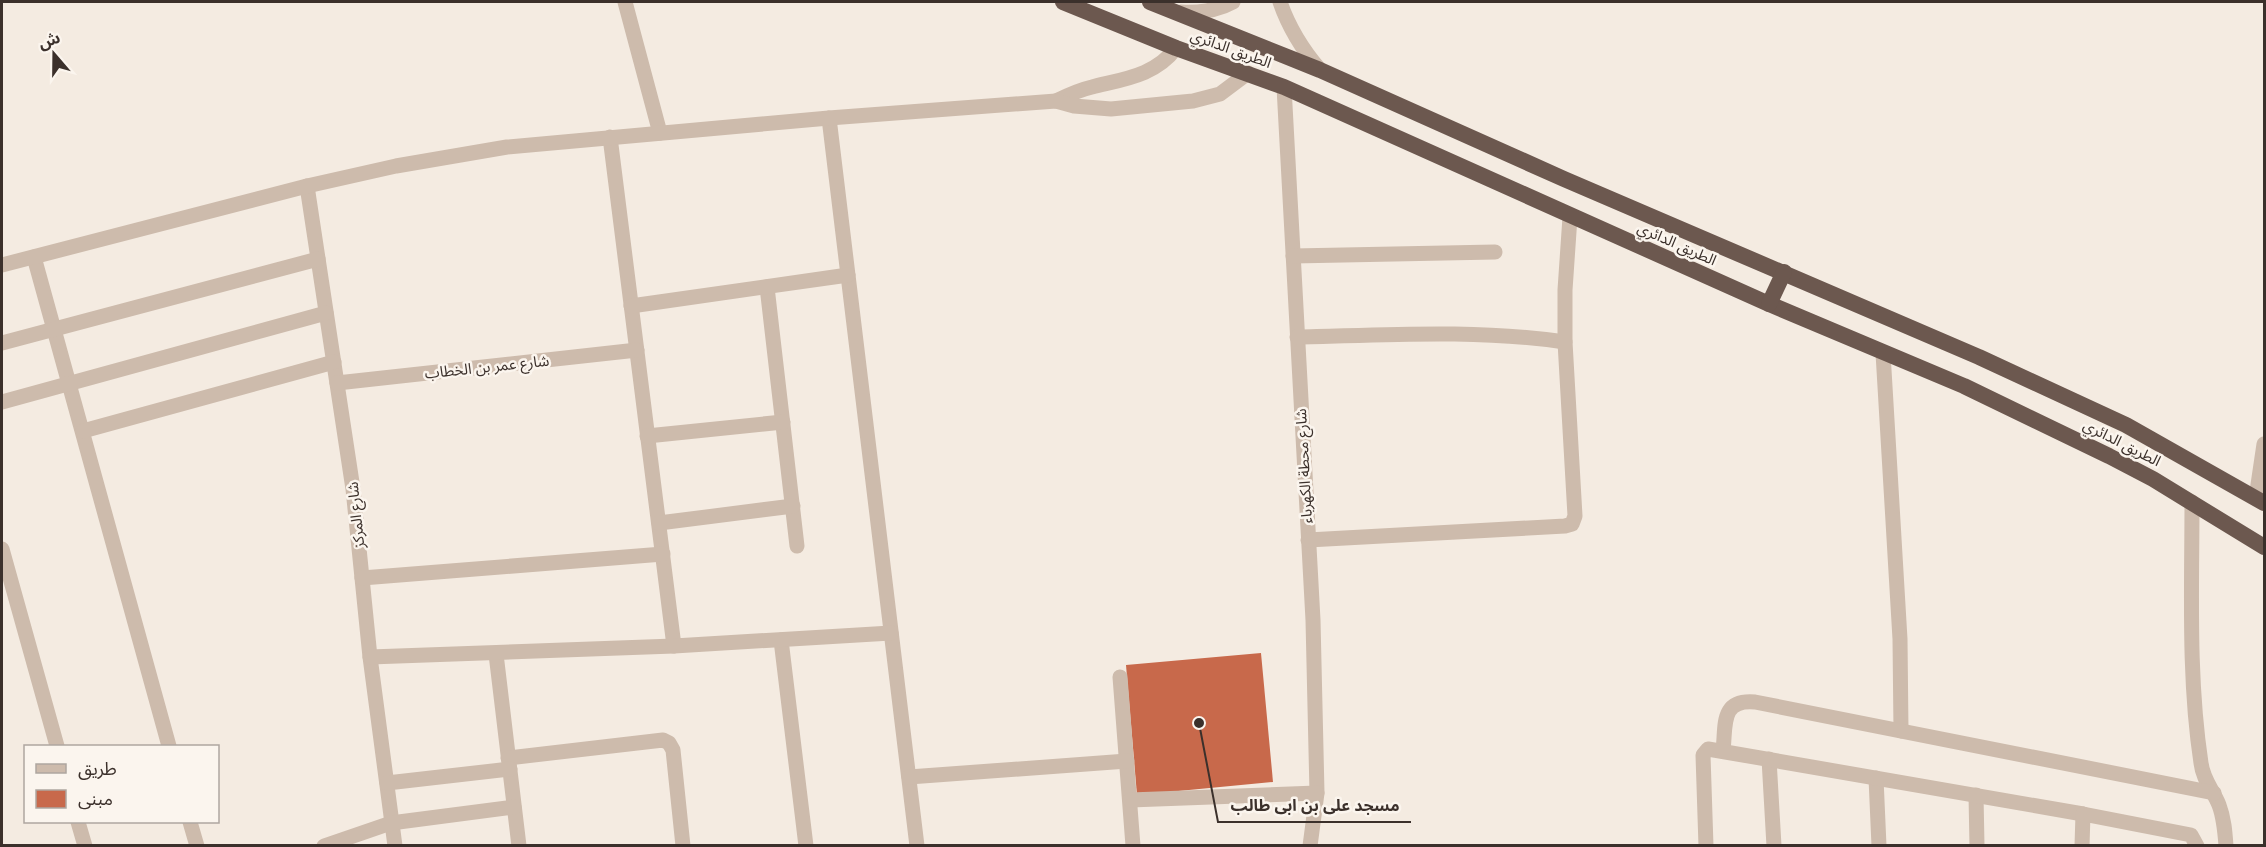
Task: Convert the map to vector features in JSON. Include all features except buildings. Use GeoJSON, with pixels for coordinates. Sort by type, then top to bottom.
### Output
{"type":"FeatureCollection","features":[{"type":"Feature","properties":{"kind":"highway","name":"الطريق الدائري"},"geometry":{"type":"LineString","coordinates":[[1063,2],[1176,48],[1284,87],[1570,217],[1964,386],[2109,456],[2193,502],[2265,547]]}},
{"type":"Feature","properties":{"kind":"highway","name":"الطريق الدائري"},"geometry":{"type":"LineString","coordinates":[[1150,2],[1320,70],[1784,272],[2126,425],[2260,501]]}},
{"type":"Feature","properties":{"kind":"highway"},"geometry":{"type":"LineString","coordinates":[[1769,304],[1784,272]]}},
{"type":"Feature","properties":{"kind":"street"},"geometry":{"type":"LineString","coordinates":[[625,2],[660,133]]}},
{"type":"Feature","properties":{"kind":"street"},"geometry":{"type":"LineString","coordinates":[[1173,12],[1200,13],[1233,2]]}},
{"type":"Feature","properties":{"kind":"street"},"geometry":{"type":"LineString","coordinates":[[1280,2],[1288,25],[1299,45],[1320,70]]}},
{"type":"Feature","properties":{"kind":"street"},"geometry":{"type":"LineString","coordinates":[[2,266],[307,186],[396,166],[507,147],[829,118],[1056,101],[1090,87],[1141,75],[1170,57],[1176,48]]}},
{"type":"Feature","properties":{"kind":"street"},"geometry":{"type":"LineString","coordinates":[[1056,101],[1074,106],[1111,109],[1193,101],[1220,94],[1248,73]]}},
{"type":"Feature","properties":{"kind":"street","name":"شارع محطة الكهرباء"},"geometry":{"type":"LineString","coordinates":[[1284,87],[1308,540],[1317,793],[1310,846]]}},
{"type":"Feature","properties":{"kind":"street"},"geometry":{"type":"LineString","coordinates":[[829,118],[917,846]]}},
{"type":"Feature","properties":{"kind":"street"},"geometry":{"type":"LineString","coordinates":[[610,137],[674,646]]}},
{"type":"Feature","properties":{"kind":"street","name":"شارع المركز"},"geometry":{"type":"LineString","coordinates":[[307,186],[353,489],[370,657],[395,846]]}},
{"type":"Feature","properties":{"kind":"street"},"geometry":{"type":"LineString","coordinates":[[1308,540],[1572,524],[1575,516],[1565,342],[1565,290],[1570,217]]}},
{"type":"Feature","properties":{"kind":"street"},"geometry":{"type":"LineString","coordinates":[[1293,255],[1495,252]]}},
{"type":"Feature","properties":{"kind":"street"},"geometry":{"type":"LineString","coordinates":[[34,257],[168,745]]}},
{"type":"Feature","properties":{"kind":"street"},"geometry":{"type":"LineString","coordinates":[[2,343],[318,259]]}},
{"type":"Feature","properties":{"kind":"street"},"geometry":{"type":"LineString","coordinates":[[631,306],[848,275]]}},
{"type":"Feature","properties":{"kind":"street"},"geometry":{"type":"LineString","coordinates":[[767,287],[797,546]]}},
{"type":"Feature","properties":{"kind":"street"},"geometry":{"type":"LineString","coordinates":[[2,402],[326,313]]}},
{"type":"Feature","properties":{"kind":"street"},"geometry":{"type":"LineString","coordinates":[[1297,337],[1478,333],[1565,342]]}},
{"type":"Feature","properties":{"kind":"street","name":"شارع عمر بن الخطاب"},"geometry":{"type":"LineString","coordinates":[[337,383],[637,350]]}},
{"type":"Feature","properties":{"kind":"street"},"geometry":{"type":"LineString","coordinates":[[1883,353],[1900,639],[1901,731]]}},
{"type":"Feature","properties":{"kind":"street"},"geometry":{"type":"LineString","coordinates":[[83,432],[334,362]]}},
{"type":"Feature","properties":{"kind":"street"},"geometry":{"type":"LineString","coordinates":[[647,436],[783,422]]}},
{"type":"Feature","properties":{"kind":"street"},"geometry":{"type":"LineString","coordinates":[[2260,501],[2265,444]]}},
{"type":"Feature","properties":{"kind":"street"},"geometry":{"type":"LineString","coordinates":[[2193,502],[2192,617],[2195,714],[2201,766],[2205,780],[2214,793],[2224,820],[2226,846]]}},
{"type":"Feature","properties":{"kind":"street"},"geometry":{"type":"LineString","coordinates":[[659,523],[793,506]]}},
{"type":"Feature","properties":{"kind":"street"},"geometry":{"type":"LineString","coordinates":[[2,549],[56,745]]}},
{"type":"Feature","properties":{"kind":"street"},"geometry":{"type":"LineString","coordinates":[[362,578],[663,554]]}},
{"type":"Feature","properties":{"kind":"street"},"geometry":{"type":"LineString","coordinates":[[370,657],[674,646],[891,633]]}},
{"type":"Feature","properties":{"kind":"street"},"geometry":{"type":"LineString","coordinates":[[781,640],[806,846]]}},
{"type":"Feature","properties":{"kind":"street"},"geometry":{"type":"LineString","coordinates":[[496,654],[519,846]]}},
{"type":"Feature","properties":{"kind":"street"},"geometry":{"type":"LineString","coordinates":[[1120,677],[1133,846]]}},
{"type":"Feature","properties":{"kind":"street"},"geometry":{"type":"LineString","coordinates":[[1723,751],[1726,715],[1731,707],[1744,701],[2214,793]]}},
{"type":"Feature","properties":{"kind":"street"},"geometry":{"type":"LineString","coordinates":[[387,783],[663,740],[669,743],[673,750],[683,846]]}},
{"type":"Feature","properties":{"kind":"street"},"geometry":{"type":"LineString","coordinates":[[1706,846],[1703,754],[1708,748],[2083,814],[2191,836],[2197,846]]}},
{"type":"Feature","properties":{"kind":"street"},"geometry":{"type":"LineString","coordinates":[[1769,759],[1774,846]]}},
{"type":"Feature","properties":{"kind":"street"},"geometry":{"type":"LineString","coordinates":[[909,777],[1127,761]]}},
{"type":"Feature","properties":{"kind":"street"},"geometry":{"type":"LineString","coordinates":[[1876,778],[1879,846]]}},
{"type":"Feature","properties":{"kind":"street"},"geometry":{"type":"LineString","coordinates":[[1130,800],[1317,793]]}},
{"type":"Feature","properties":{"kind":"street"},"geometry":{"type":"LineString","coordinates":[[1976,795],[1977,846]]}},
{"type":"Feature","properties":{"kind":"street"},"geometry":{"type":"LineString","coordinates":[[324,846],[391,823],[514,807]]}},
{"type":"Feature","properties":{"kind":"street"},"geometry":{"type":"LineString","coordinates":[[2082,846],[2083,814]]}},
{"type":"Feature","properties":{"kind":"street"},"geometry":{"type":"LineString","coordinates":[[78,823],[85,846]]}},
{"type":"Feature","properties":{"kind":"street"},"geometry":{"type":"LineString","coordinates":[[190,823],[197,846]]}},
{"type":"Feature","properties":{"kind":"place","name":"مسجد على بن ابى طالب"},"geometry":{"type":"Point","coordinates":[1199,723]}}]}
